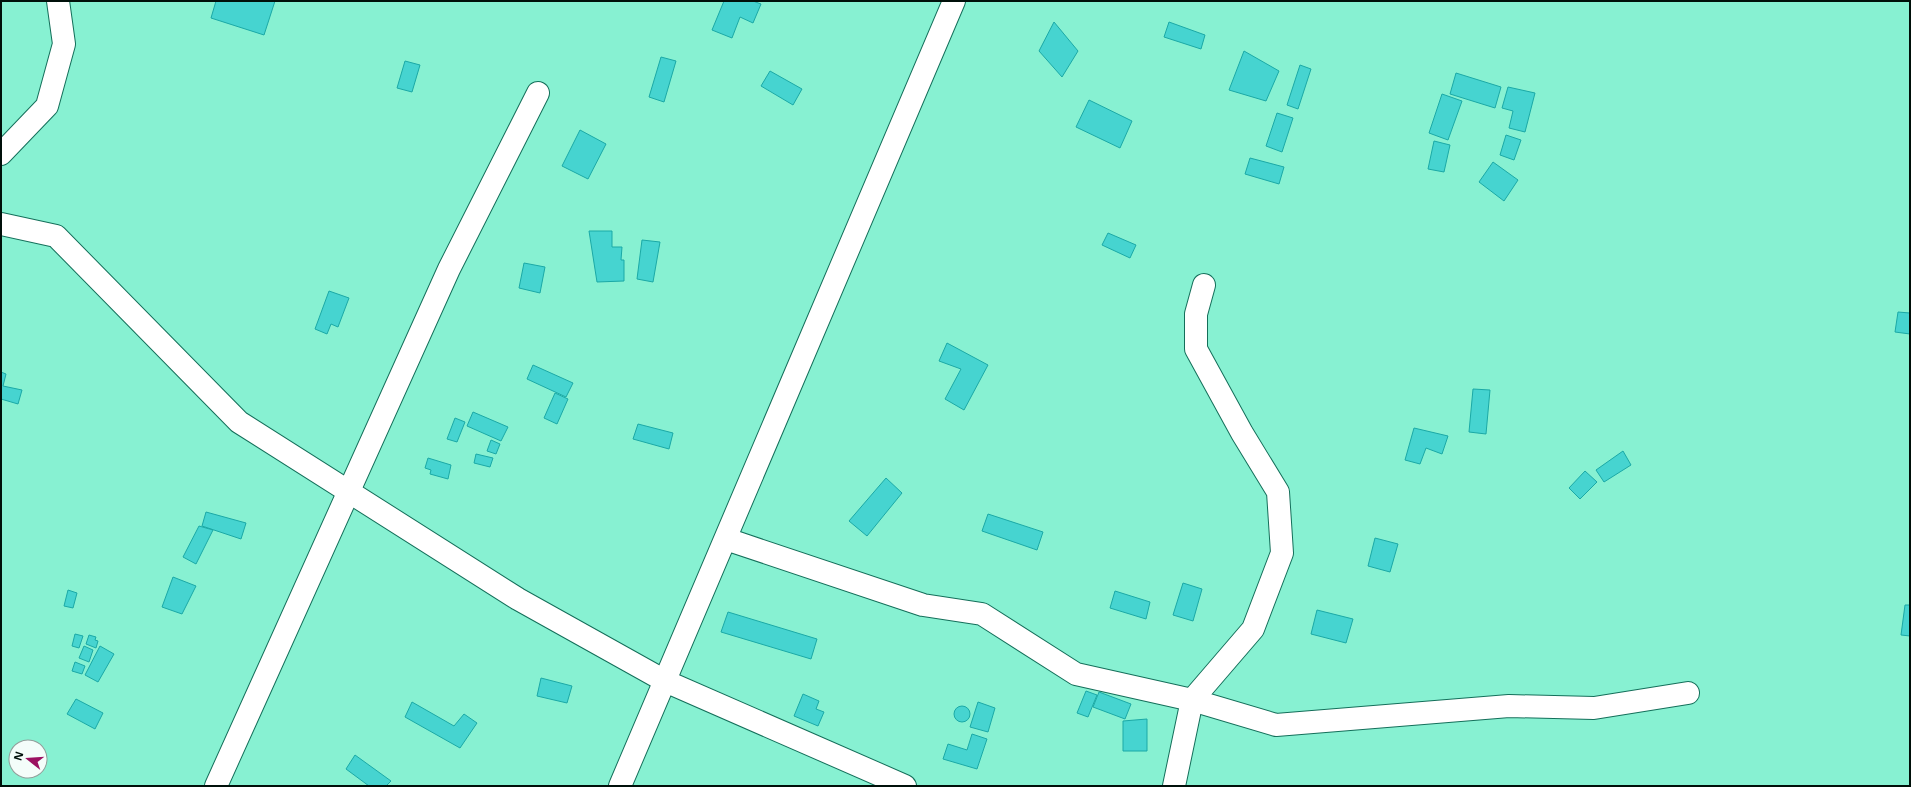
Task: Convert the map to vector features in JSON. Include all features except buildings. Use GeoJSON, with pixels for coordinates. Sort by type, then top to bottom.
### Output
{"type":"FeatureCollection","features":[{"type":"Feature","properties":{"kind":"street"},"geometry":{"type":"LineString","coordinates":[[1,154],[48,106],[64,44],[58,1]]}},
{"type":"Feature","properties":{"kind":"street"},"geometry":{"type":"LineString","coordinates":[[620,786],[726,540],[954,1]]}},
{"type":"Feature","properties":{"kind":"street"},"geometry":{"type":"LineString","coordinates":[[216,786],[350,492],[449,269],[538,93]]}},
{"type":"Feature","properties":{"kind":"street"},"geometry":{"type":"LineString","coordinates":[[1,224],[56,236],[239,422],[518,599],[665,681],[905,786]]}},
{"type":"Feature","properties":{"kind":"street"},"geometry":{"type":"LineString","coordinates":[[1174,786],[1192,700],[1253,629],[1282,553],[1278,492],[1242,433],[1196,349],[1196,314],[1204,285]]}},
{"type":"Feature","properties":{"kind":"street"},"geometry":{"type":"LineString","coordinates":[[726,540],[923,605],[982,614],[1076,674],[1192,700],[1276,725],[1509,706],[1594,708],[1688,693]]}}]}
